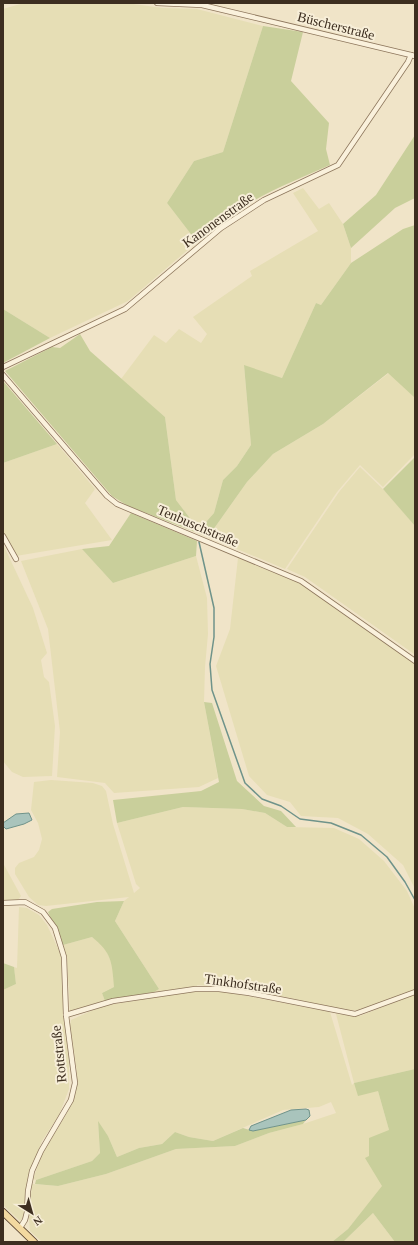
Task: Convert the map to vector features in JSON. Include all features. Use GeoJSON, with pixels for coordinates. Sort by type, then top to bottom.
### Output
{"type":"FeatureCollection","features":[{"type":"Feature","properties":{"kind":"main road"},"geometry":{"type":"LineString","coordinates":[[3,1212],[34,1242]]}},
{"type":"Feature","properties":{"kind":"street","name":"Büscherstraße"},"geometry":{"type":"LineString","coordinates":[[157,3],[202,5],[413,56]]}},
{"type":"Feature","properties":{"kind":"street","name":"Kanonenstraße"},"geometry":{"type":"LineString","coordinates":[[3,367],[125,309],[221,228],[264,200],[338,165],[413,56]]}},
{"type":"Feature","properties":{"kind":"street","name":"Tenbuschstraße"},"geometry":{"type":"LineString","coordinates":[[3,375],[107,496],[117,504],[301,581],[415,661]]}},
{"type":"Feature","properties":{"kind":"street"},"geometry":{"type":"LineString","coordinates":[[3,536],[16,559]]}},
{"type":"Feature","properties":{"kind":"street","name":"Rottstraße"},"geometry":{"type":"LineString","coordinates":[[3,903],[25,902],[43,912],[55,928],[64,957],[66,1015],[75,1083],[71,1100],[41,1151],[32,1172],[28,1191],[27,1212],[25,1220],[20,1228]]}},
{"type":"Feature","properties":{"kind":"street","name":"Tinkhofstraße"},"geometry":{"type":"LineString","coordinates":[[66,1015],[113,1001],[195,989],[219,989],[249,993],[355,1014],[415,992]]}},
{"type":"Feature","properties":{"kind":"shaded area"},"geometry":{"type":"Polygon","coordinates":[[[24,3],[126,3],[163,8],[197,9],[263,26],[223,152],[194,161],[167,203],[197,242],[128,301],[50,338],[3,309],[3,9],[24,3]]]}},
{"type":"Feature","properties":{"kind":"shaded area"},"geometry":{"type":"Polygon","coordinates":[[[303,188],[319,209],[329,203],[343,224],[351,248],[351,263],[321,305],[316,303],[282,378],[244,366],[251,445],[237,466],[223,480],[214,513],[199,530],[176,500],[165,417],[121,379],[154,335],[166,343],[179,329],[201,343],[207,334],[193,317],[252,276],[250,271],[318,231],[293,193],[303,188]]]}},
{"type":"Feature","properties":{"kind":"shaded area"},"geometry":{"type":"Polygon","coordinates":[[[389,373],[415,398],[415,454],[383,487],[360,465],[337,492],[285,569],[208,537],[247,482],[273,454],[323,424],[389,373]]]}},
{"type":"Feature","properties":{"kind":"shaded area"},"geometry":{"type":"Polygon","coordinates":[[[57,444],[95,489],[85,503],[112,540],[16,556],[3,533],[3,463],[57,444]]]}},
{"type":"Feature","properties":{"kind":"shaded area"},"geometry":{"type":"Polygon","coordinates":[[[360,467],[389,495],[415,526],[414,654],[305,577],[287,569],[339,492],[360,467]]]}},
{"type":"Feature","properties":{"kind":"shaded area"},"geometry":{"type":"Polygon","coordinates":[[[3,544],[33,608],[47,653],[41,660],[44,677],[49,682],[55,726],[52,776],[23,777],[12,772],[3,761],[3,544]]]}},
{"type":"Feature","properties":{"kind":"shaded area"},"geometry":{"type":"Polygon","coordinates":[[[82,549],[113,583],[196,556],[207,598],[208,634],[204,702],[218,778],[199,787],[114,793],[105,783],[57,777],[60,732],[48,629],[21,561],[82,549]]]}},
{"type":"Feature","properties":{"kind":"shaded area"},"geometry":{"type":"Polygon","coordinates":[[[238,558],[300,583],[415,662],[415,889],[403,865],[368,834],[338,818],[301,816],[290,802],[267,795],[249,776],[216,666],[230,629],[238,558]]]}},
{"type":"Feature","properties":{"kind":"shaded area"},"geometry":{"type":"Polygon","coordinates":[[[51,780],[93,783],[102,786],[106,791],[113,824],[134,893],[140,888],[136,884],[117,823],[183,807],[242,809],[265,813],[287,827],[334,828],[359,839],[384,861],[407,891],[415,909],[415,989],[409,992],[360,1010],[345,1010],[248,989],[197,985],[199,990],[221,991],[330,1012],[352,1085],[354,1083],[378,1091],[389,1130],[383,1186],[348,1229],[332,1242],[42,1242],[30,1231],[29,1218],[32,1184],[58,1186],[106,1174],[176,1149],[235,1146],[269,1133],[336,1113],[331,1102],[319,1107],[283,1110],[213,1141],[189,1137],[175,1132],[162,1144],[139,1148],[117,1157],[108,1136],[98,1122],[100,1153],[92,1161],[36,1180],[33,1179],[43,1152],[67,1113],[75,1093],[77,1073],[70,1025],[71,1020],[102,1006],[140,1000],[159,989],[115,921],[124,901],[129,897],[46,906],[38,905],[29,897],[15,874],[15,868],[19,863],[34,857],[39,850],[42,839],[38,823],[31,810],[34,782],[51,780]]]}},
{"type":"Feature","properties":{"kind":"shaded area"},"geometry":{"type":"Polygon","coordinates":[[[3,863],[21,896],[18,900],[3,901],[3,863]]]}},
{"type":"Feature","properties":{"kind":"shaded area"},"geometry":{"type":"Polygon","coordinates":[[[19,907],[27,908],[39,915],[47,925],[61,955],[64,1014],[69,1058],[69,1089],[59,1115],[42,1141],[27,1181],[25,1215],[20,1221],[3,1205],[3,990],[16,984],[14,967],[17,968],[19,907]]]}},
{"type":"Feature","properties":{"kind":"shaded area"},"geometry":{"type":"Polygon","coordinates":[[[92,937],[105,947],[113,966],[114,987],[102,993],[105,1001],[70,1012],[67,959],[63,945],[92,937]]]}},
{"type":"Feature","properties":{"kind":"shaded area"},"geometry":{"type":"Polygon","coordinates":[[[415,994],[415,1069],[354,1083],[336,1014],[360,1016],[415,994]]]}},
{"type":"Feature","properties":{"kind":"shaded area"},"geometry":{"type":"Polygon","coordinates":[[[373,1213],[395,1242],[343,1242],[373,1213]]]}},
{"type":"Feature","properties":{"kind":"green space"},"geometry":{"type":"Polygon","coordinates":[[[263,26],[303,32],[291,81],[329,123],[326,149],[330,165],[277,189],[243,207],[211,229],[197,242],[167,203],[194,161],[223,152],[263,26]]]}},
{"type":"Feature","properties":{"kind":"green space"},"geometry":{"type":"Polygon","coordinates":[[[415,135],[415,198],[395,208],[351,248],[343,224],[376,195],[415,135]]]}},
{"type":"Feature","properties":{"kind":"green space"},"geometry":{"type":"Polygon","coordinates":[[[415,225],[415,398],[388,373],[323,424],[273,454],[247,482],[208,537],[128,506],[112,496],[5,371],[52,347],[60,348],[80,334],[90,351],[165,417],[176,500],[199,530],[214,513],[223,480],[237,466],[251,445],[244,365],[282,378],[316,303],[321,305],[351,263],[403,229],[415,225]]]}},
{"type":"Feature","properties":{"kind":"green space"},"geometry":{"type":"Polygon","coordinates":[[[3,309],[50,338],[3,363],[3,309]]]}},
{"type":"Feature","properties":{"kind":"green space"},"geometry":{"type":"Polygon","coordinates":[[[3,381],[57,444],[3,463],[3,381]]]}},
{"type":"Feature","properties":{"kind":"green space"},"geometry":{"type":"Polygon","coordinates":[[[415,457],[415,526],[383,489],[415,457]]]}},
{"type":"Feature","properties":{"kind":"green space"},"geometry":{"type":"Polygon","coordinates":[[[131,513],[197,541],[196,556],[113,583],[82,549],[109,546],[131,513]]]}},
{"type":"Feature","properties":{"kind":"green space"},"geometry":{"type":"Polygon","coordinates":[[[204,702],[212,703],[237,781],[264,806],[281,811],[296,827],[287,827],[265,813],[242,809],[183,807],[117,823],[113,800],[201,791],[219,782],[204,702]]]}},
{"type":"Feature","properties":{"kind":"green space"},"geometry":{"type":"Polygon","coordinates":[[[124,901],[115,921],[159,989],[154,992],[105,1001],[102,993],[114,987],[113,971],[110,959],[104,948],[92,937],[63,945],[48,912],[52,909],[97,902],[124,901]]]}},
{"type":"Feature","properties":{"kind":"green space"},"geometry":{"type":"Polygon","coordinates":[[[3,963],[14,967],[16,984],[3,990],[3,963]]]}},
{"type":"Feature","properties":{"kind":"green space"},"geometry":{"type":"Polygon","coordinates":[[[415,1069],[415,1242],[395,1242],[373,1213],[343,1242],[332,1242],[348,1229],[382,1186],[365,1158],[369,1156],[369,1138],[389,1130],[378,1091],[358,1096],[354,1083],[415,1069]]]}},
{"type":"Feature","properties":{"kind":"green space"},"geometry":{"type":"Polygon","coordinates":[[[306,1120],[303,1124],[269,1133],[235,1146],[176,1149],[106,1174],[58,1186],[35,1184],[36,1180],[92,1161],[100,1153],[98,1121],[108,1136],[117,1157],[139,1148],[162,1144],[175,1132],[189,1137],[213,1141],[243,1128],[253,1131],[306,1120]]]}},
{"type":"Feature","properties":{"kind":"water"},"geometry":{"type":"Polygon","coordinates":[[[29,813],[32,820],[24,824],[6,829],[3,826],[3,823],[16,814],[29,813]]]}},
{"type":"Feature","properties":{"kind":"water"},"geometry":{"type":"Polygon","coordinates":[[[291,1110],[309,1110],[310,1116],[306,1120],[253,1131],[249,1130],[251,1126],[291,1110]]]}},
{"type":"Feature","properties":{"kind":"waterway"},"geometry":{"type":"LineString","coordinates":[[199,542],[214,608],[214,637],[210,664],[212,690],[245,783],[262,799],[281,806],[300,819],[331,823],[361,835],[387,857],[405,882],[415,900]]}}]}
